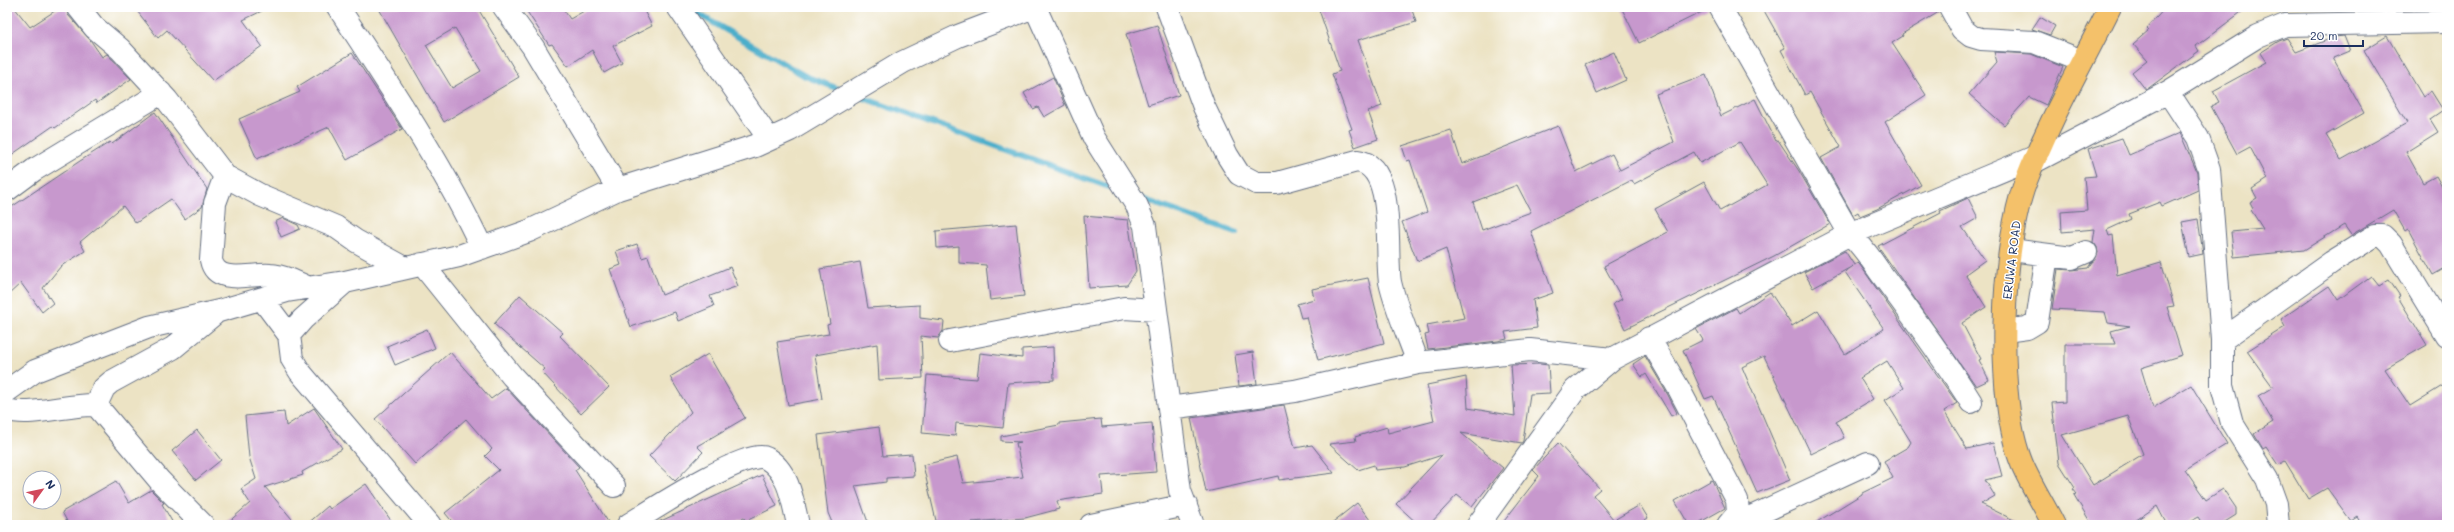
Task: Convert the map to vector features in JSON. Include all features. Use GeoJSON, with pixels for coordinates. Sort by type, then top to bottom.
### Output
{"type":"FeatureCollection","features":[{"type":"Feature","properties":{"kind":"main road","name":"ERUWA ROAD"},"geometry":{"type":"LineString","coordinates":[[2054,525],[2022,463],[2014,432],[2009,401],[2005,331],[2006,286],[2011,250],[2026,181],[2082,61],[2110,7]]}},
{"type":"Feature","properties":{"kind":"street"},"geometry":{"type":"LineString","coordinates":[[78,7],[94,27],[120,49],[161,93],[225,176],[260,195],[336,227],[356,241],[413,266],[614,486]]}},
{"type":"Feature","properties":{"kind":"street"},"geometry":{"type":"LineString","coordinates":[[338,7],[391,88],[450,184],[482,248]]}},
{"type":"Feature","properties":{"kind":"street"},"geometry":{"type":"LineString","coordinates":[[504,7],[532,47],[618,189]]}},
{"type":"Feature","properties":{"kind":"street"},"geometry":{"type":"LineString","coordinates":[[678,7],[769,139]]}},
{"type":"Feature","properties":{"kind":"street"},"geometry":{"type":"LineString","coordinates":[[7,391],[35,372],[149,327],[309,288],[345,282],[459,256],[529,231],[618,189],[663,177],[755,146],[790,130],[903,62],[958,36],[1035,7],[1094,138],[1137,206],[1145,226],[1180,491],[1189,515],[1090,525]]}},
{"type":"Feature","properties":{"kind":"street"},"geometry":{"type":"LineString","coordinates":[[1167,7],[1204,107],[1227,155],[1239,174],[1256,182],[1277,183],[1357,161],[1366,162],[1373,167],[1386,202],[1390,282],[1418,363]]}},
{"type":"Feature","properties":{"kind":"street"},"geometry":{"type":"LineString","coordinates":[[1720,7],[1850,234],[1867,251],[1880,272],[1906,304],[1971,402]]}},
{"type":"Feature","properties":{"kind":"street"},"geometry":{"type":"LineString","coordinates":[[1950,7],[1962,28],[1971,36],[1981,39],[2034,42],[2082,61]]}},
{"type":"Feature","properties":{"kind":"street"},"geometry":{"type":"LineString","coordinates":[[1478,525],[1575,390],[1612,359],[1649,338],[1850,234],[2036,159],[2168,92],[2258,36],[2285,25],[2447,22]]}},
{"type":"Feature","properties":{"kind":"street"},"geometry":{"type":"LineString","coordinates":[[2168,92],[2198,138],[2209,169],[2222,340],[2222,386],[2232,423],[2267,479],[2276,504],[2278,525]]}},
{"type":"Feature","properties":{"kind":"street"},"geometry":{"type":"LineString","coordinates":[[7,190],[34,170],[161,93]]}},
{"type":"Feature","properties":{"kind":"street"},"geometry":{"type":"LineString","coordinates":[[225,176],[215,203],[211,260],[214,269],[222,275],[277,276],[309,288]]}},
{"type":"Feature","properties":{"kind":"street"},"geometry":{"type":"LineString","coordinates":[[2222,340],[2332,262],[2374,236],[2383,236],[2391,244],[2447,336]]}},
{"type":"Feature","properties":{"kind":"street"},"geometry":{"type":"LineString","coordinates":[[2011,250],[2072,258],[2086,252]]}},
{"type":"Feature","properties":{"kind":"street"},"geometry":{"type":"LineString","coordinates":[[2005,331],[2027,328],[2037,322],[2047,255]]}},
{"type":"Feature","properties":{"kind":"street"},"geometry":{"type":"LineString","coordinates":[[289,335],[303,318],[345,282]]}},
{"type":"Feature","properties":{"kind":"street"},"geometry":{"type":"LineString","coordinates":[[262,299],[289,335],[292,359],[300,372],[422,520]]}},
{"type":"Feature","properties":{"kind":"street"},"geometry":{"type":"LineString","coordinates":[[950,340],[1124,308],[1156,310]]}},
{"type":"Feature","properties":{"kind":"street"},"geometry":{"type":"LineString","coordinates":[[96,405],[104,388],[111,382],[173,348],[219,311]]}},
{"type":"Feature","properties":{"kind":"street"},"geometry":{"type":"LineString","coordinates":[[1649,338],[1679,389],[1737,500],[1738,513],[1728,525]]}},
{"type":"Feature","properties":{"kind":"street"},"geometry":{"type":"LineString","coordinates":[[1170,408],[1295,391],[1418,363],[1530,350],[1612,359]]}},
{"type":"Feature","properties":{"kind":"street"},"geometry":{"type":"LineString","coordinates":[[7,410],[24,412],[77,404],[96,405],[160,481],[203,525]]}},
{"type":"Feature","properties":{"kind":"street"},"geometry":{"type":"LineString","coordinates":[[628,525],[707,478],[752,457],[764,457],[774,464],[789,486],[798,525]]}},
{"type":"Feature","properties":{"kind":"street"},"geometry":{"type":"LineString","coordinates":[[1734,525],[1868,464]]}},
{"type":"Feature","properties":{"kind":"building"},"geometry":{"type":"Polygon","coordinates":[[[7,7],[14,7],[30,27],[61,7],[66,7],[68,15],[91,41],[102,57],[107,54],[131,79],[97,103],[95,100],[55,128],[53,126],[7,158],[7,7]]]}},
{"type":"Feature","properties":{"kind":"building"},"geometry":{"type":"Polygon","coordinates":[[[134,7],[270,7],[243,20],[262,46],[213,81],[167,30],[158,38],[134,7]]]}},
{"type":"Feature","properties":{"kind":"building"},"geometry":{"type":"Polygon","coordinates":[[[378,7],[477,7],[519,77],[444,122],[378,7]],[[455,28],[426,45],[452,88],[481,71],[455,28]]]}},
{"type":"Feature","properties":{"kind":"building"},"geometry":{"type":"Polygon","coordinates":[[[524,7],[562,7],[570,19],[591,7],[615,7],[618,13],[629,7],[642,7],[652,26],[613,46],[622,63],[604,73],[592,50],[568,66],[552,44],[549,45],[524,7]]]}},
{"type":"Feature","properties":{"kind":"building"},"geometry":{"type":"Polygon","coordinates":[[[1318,7],[1411,7],[1416,22],[1358,40],[1382,106],[1368,111],[1378,139],[1355,147],[1349,130],[1352,129],[1332,74],[1340,71],[1318,7]]]}},
{"type":"Feature","properties":{"kind":"building"},"geometry":{"type":"Polygon","coordinates":[[[1621,7],[1708,7],[1708,9],[1639,43],[1621,7]]]}},
{"type":"Feature","properties":{"kind":"building"},"geometry":{"type":"Polygon","coordinates":[[[1762,7],[1938,7],[1939,12],[1902,34],[1903,36],[1892,43],[1926,95],[1885,122],[1921,185],[1877,209],[1860,216],[1858,212],[1853,215],[1821,158],[1841,147],[1810,92],[1805,95],[1781,50],[1785,48],[1762,7]]]}},
{"type":"Feature","properties":{"kind":"building"},"geometry":{"type":"Polygon","coordinates":[[[2166,7],[2248,7],[2196,46],[2199,51],[2146,90],[2132,72],[2147,60],[2133,44],[2149,30],[2147,28],[2166,7]]]}},
{"type":"Feature","properties":{"kind":"building"},"geometry":{"type":"Polygon","coordinates":[[[2040,17],[2055,26],[2050,35],[2032,29],[2040,17]]]}},
{"type":"Feature","properties":{"kind":"building"},"geometry":{"type":"Polygon","coordinates":[[[1157,25],[1179,95],[1148,105],[1126,34],[1157,25]]]}},
{"type":"Feature","properties":{"kind":"building"},"geometry":{"type":"Polygon","coordinates":[[[2344,36],[2350,51],[2333,58],[2364,113],[2326,135],[2341,160],[2407,123],[2364,50],[2387,36],[2423,97],[2431,91],[2443,110],[2430,119],[2438,132],[2406,152],[2423,183],[2436,176],[2447,196],[2447,267],[2433,275],[2408,229],[2405,231],[2393,210],[2351,235],[2344,225],[2304,250],[2234,257],[2231,232],[2263,229],[2251,210],[2253,208],[2250,202],[2257,198],[2252,189],[2267,179],[2250,147],[2237,154],[2211,106],[2219,102],[2213,91],[2266,62],[2260,53],[2279,41],[2287,38],[2296,52],[2335,37],[2344,36]]]}},
{"type":"Feature","properties":{"kind":"building"},"geometry":{"type":"Polygon","coordinates":[[[1614,52],[1626,80],[1597,93],[1585,65],[1614,52]]]}},
{"type":"Feature","properties":{"kind":"building"},"geometry":{"type":"Polygon","coordinates":[[[1994,52],[2031,54],[2063,67],[2046,105],[2029,97],[2004,125],[1969,94],[1997,62],[1994,52]]]}},
{"type":"Feature","properties":{"kind":"building"},"geometry":{"type":"Polygon","coordinates":[[[352,53],[402,129],[347,160],[329,127],[257,159],[239,119],[300,92],[297,87],[352,53]]]}},
{"type":"Feature","properties":{"kind":"building"},"geometry":{"type":"Polygon","coordinates":[[[1706,75],[1721,116],[1755,99],[1776,141],[1778,140],[1799,171],[1830,224],[1774,256],[1625,329],[1613,304],[1622,299],[1604,266],[1668,232],[1655,209],[1704,182],[1720,211],[1767,185],[1740,142],[1700,163],[1694,152],[1634,184],[1632,180],[1531,231],[1553,293],[1533,300],[1537,328],[1505,332],[1507,339],[1498,341],[1428,349],[1425,335],[1429,334],[1427,325],[1464,318],[1446,249],[1417,261],[1402,222],[1427,212],[1410,160],[1407,161],[1402,146],[1451,130],[1462,164],[1558,126],[1576,172],[1612,154],[1620,170],[1674,142],[1656,94],[1706,75]],[[1517,185],[1473,202],[1482,230],[1531,212],[1517,185]]]}},
{"type":"Feature","properties":{"kind":"building"},"geometry":{"type":"Polygon","coordinates":[[[1053,77],[1065,105],[1044,117],[1038,107],[1033,109],[1024,93],[1053,77]]]}},
{"type":"Feature","properties":{"kind":"building"},"geometry":{"type":"Polygon","coordinates":[[[155,112],[207,189],[202,207],[185,219],[171,199],[136,223],[123,206],[80,242],[85,251],[61,266],[43,288],[53,303],[42,312],[21,283],[7,296],[7,210],[110,142],[112,144],[155,112]]]}},
{"type":"Feature","properties":{"kind":"building"},"geometry":{"type":"Polygon","coordinates":[[[2180,133],[2197,172],[2198,190],[2162,206],[2160,202],[2129,214],[2131,219],[2107,230],[2109,236],[2113,235],[2117,275],[2161,262],[2174,306],[2167,307],[2182,355],[2141,368],[2153,408],[2191,385],[2227,444],[2185,470],[2206,500],[2223,489],[2236,508],[2236,515],[2220,525],[2203,525],[2198,517],[2182,525],[2167,525],[2157,506],[2129,525],[2092,525],[2074,495],[2077,494],[2073,489],[2075,488],[2059,463],[2052,403],[2065,402],[2065,344],[2115,344],[2111,331],[2130,326],[2108,323],[2105,312],[2052,309],[2058,269],[2071,270],[2088,268],[2098,253],[2097,247],[2093,242],[2095,229],[2062,232],[2061,212],[2087,210],[2084,177],[2096,176],[2088,149],[2122,138],[2129,155],[2180,133]],[[2128,416],[2062,435],[2093,485],[2143,454],[2128,416]]]}},
{"type":"Feature","properties":{"kind":"building"},"geometry":{"type":"Polygon","coordinates":[[[1968,198],[1978,218],[1962,227],[1985,260],[1967,273],[1966,276],[1986,307],[1962,323],[1981,359],[1979,360],[1989,380],[1976,386],[1878,246],[1941,213],[1940,211],[1968,198]]]}},
{"type":"Feature","properties":{"kind":"building"},"geometry":{"type":"Polygon","coordinates":[[[1084,216],[1128,220],[1136,271],[1127,285],[1089,288],[1084,216]]]}},
{"type":"Feature","properties":{"kind":"building"},"geometry":{"type":"Polygon","coordinates":[[[283,218],[298,225],[300,229],[281,237],[275,222],[283,218]]]}},
{"type":"Feature","properties":{"kind":"building"},"geometry":{"type":"Polygon","coordinates":[[[2198,219],[2203,254],[2189,257],[2182,222],[2198,219]]]}},
{"type":"Feature","properties":{"kind":"building"},"geometry":{"type":"Polygon","coordinates":[[[1016,224],[1024,296],[990,300],[986,265],[959,263],[959,246],[937,248],[936,231],[1016,224]]]}},
{"type":"Feature","properties":{"kind":"building"},"geometry":{"type":"Polygon","coordinates":[[[637,244],[642,258],[648,256],[662,295],[730,267],[738,286],[710,296],[714,306],[678,321],[675,312],[631,327],[610,269],[621,265],[616,251],[637,244]]]}},
{"type":"Feature","properties":{"kind":"building"},"geometry":{"type":"Polygon","coordinates":[[[1845,251],[1854,265],[1858,263],[1860,265],[1957,403],[1944,411],[1967,449],[1993,443],[2002,476],[1985,480],[1995,496],[1981,504],[2024,525],[1812,525],[1862,493],[1893,478],[1884,461],[1908,447],[1911,442],[1885,400],[1904,388],[1887,361],[1860,378],[1873,399],[1836,421],[1844,438],[1811,454],[1764,356],[1742,367],[1790,480],[1757,493],[1713,396],[1705,399],[1683,350],[1703,340],[1696,329],[1736,308],[1739,313],[1770,292],[1792,326],[1818,310],[1845,354],[1884,329],[1845,272],[1853,266],[1813,288],[1804,272],[1845,251]]]}},
{"type":"Feature","properties":{"kind":"building"},"geometry":{"type":"Polygon","coordinates":[[[860,262],[868,308],[920,305],[920,318],[944,321],[943,331],[938,338],[921,336],[923,378],[879,380],[877,344],[815,355],[822,399],[788,405],[777,342],[829,334],[827,325],[830,324],[820,269],[860,262]]]}},
{"type":"Feature","properties":{"kind":"building"},"geometry":{"type":"Polygon","coordinates":[[[2371,276],[2379,286],[2389,280],[2400,296],[2398,297],[2427,345],[2385,369],[2410,406],[2447,383],[2447,525],[2362,525],[2357,517],[2351,521],[2327,488],[2308,499],[2285,461],[2278,465],[2266,447],[2263,449],[2254,434],[2273,422],[2258,396],[2273,387],[2247,351],[2285,327],[2281,319],[2329,286],[2338,300],[2371,276]]]}},
{"type":"Feature","properties":{"kind":"building"},"geometry":{"type":"Polygon","coordinates":[[[1368,278],[1384,343],[1318,360],[1307,317],[1301,318],[1297,304],[1314,299],[1312,289],[1368,278]]]}},
{"type":"Feature","properties":{"kind":"building"},"geometry":{"type":"Polygon","coordinates":[[[520,295],[563,333],[560,336],[609,387],[581,414],[542,372],[545,369],[494,324],[520,295]]]}},
{"type":"Feature","properties":{"kind":"building"},"geometry":{"type":"Polygon","coordinates":[[[427,329],[435,348],[395,365],[387,346],[427,329]]]}},
{"type":"Feature","properties":{"kind":"building"},"geometry":{"type":"Polygon","coordinates":[[[1053,347],[1054,380],[1008,383],[1003,428],[956,423],[955,436],[922,433],[927,375],[977,379],[980,353],[1022,358],[1022,349],[1053,347]]]}},
{"type":"Feature","properties":{"kind":"building"},"geometry":{"type":"Polygon","coordinates":[[[450,352],[491,399],[506,388],[579,467],[575,470],[610,525],[455,525],[445,513],[499,470],[485,456],[492,449],[466,419],[415,464],[375,419],[450,352]]]}},
{"type":"Feature","properties":{"kind":"building"},"geometry":{"type":"Polygon","coordinates":[[[1253,352],[1257,384],[1239,386],[1235,355],[1253,352]]]}},
{"type":"Feature","properties":{"kind":"building"},"geometry":{"type":"Polygon","coordinates":[[[708,354],[745,418],[697,446],[703,452],[675,481],[649,456],[691,412],[670,377],[708,354]]]}},
{"type":"Feature","properties":{"kind":"building"},"geometry":{"type":"Polygon","coordinates":[[[1645,356],[1677,413],[1671,416],[1646,374],[1642,377],[1633,364],[1645,356]]]}},
{"type":"Feature","properties":{"kind":"building"},"geometry":{"type":"Polygon","coordinates":[[[1511,365],[1548,365],[1550,393],[1530,394],[1522,443],[1461,433],[1503,468],[1472,507],[1457,495],[1429,525],[1419,525],[1396,504],[1442,455],[1405,467],[1375,470],[1374,465],[1358,470],[1329,444],[1356,441],[1355,437],[1387,427],[1388,433],[1434,421],[1427,385],[1466,377],[1468,408],[1515,416],[1511,365]]]}},
{"type":"Feature","properties":{"kind":"building"},"geometry":{"type":"Polygon","coordinates":[[[1284,405],[1295,448],[1312,445],[1334,473],[1279,480],[1278,476],[1206,492],[1191,418],[1284,405]]]}},
{"type":"Feature","properties":{"kind":"building"},"geometry":{"type":"Polygon","coordinates":[[[314,408],[342,449],[302,472],[303,475],[265,487],[297,525],[225,525],[250,503],[241,489],[256,479],[249,457],[245,416],[284,412],[286,426],[314,408]]]}},
{"type":"Feature","properties":{"kind":"building"},"geometry":{"type":"Polygon","coordinates":[[[1101,419],[1102,427],[1152,423],[1156,472],[1101,476],[1103,494],[1057,501],[1059,509],[1025,518],[972,522],[973,525],[937,525],[923,465],[957,457],[963,483],[1023,477],[1016,443],[1021,442],[1001,441],[1001,436],[1059,425],[1059,423],[1101,419]]]}},
{"type":"Feature","properties":{"kind":"building"},"geometry":{"type":"Polygon","coordinates":[[[879,427],[883,456],[912,454],[914,476],[886,478],[886,482],[855,486],[869,525],[833,525],[828,513],[818,435],[879,427]]]}},
{"type":"Feature","properties":{"kind":"building"},"geometry":{"type":"Polygon","coordinates":[[[197,430],[221,460],[196,480],[172,451],[197,430]]]}},
{"type":"Feature","properties":{"kind":"building"},"geometry":{"type":"Polygon","coordinates":[[[1558,443],[1600,489],[1593,495],[1614,520],[1640,505],[1648,518],[1637,525],[1501,525],[1539,476],[1533,470],[1558,443]]]}},
{"type":"Feature","properties":{"kind":"building"},"geometry":{"type":"Polygon","coordinates":[[[762,475],[777,506],[746,521],[744,518],[728,525],[652,525],[762,475]]]}},
{"type":"Feature","properties":{"kind":"building"},"geometry":{"type":"Polygon","coordinates":[[[1712,480],[1725,508],[1695,525],[1689,525],[1675,501],[1712,480]]]}},
{"type":"Feature","properties":{"kind":"building"},"geometry":{"type":"Polygon","coordinates":[[[116,481],[129,503],[151,490],[164,503],[162,504],[174,525],[69,525],[62,512],[116,481]]]}},
{"type":"Feature","properties":{"kind":"building"},"geometry":{"type":"Polygon","coordinates":[[[366,484],[394,525],[306,525],[328,506],[330,509],[366,484]]]}},
{"type":"Feature","properties":{"kind":"building"},"geometry":{"type":"Polygon","coordinates":[[[1357,503],[1374,525],[1329,525],[1357,503]]]}},
{"type":"Feature","properties":{"kind":"waterway"},"geometry":{"type":"LineString","coordinates":[[688,8],[805,76],[844,91]]}},
{"type":"Feature","properties":{"kind":"waterway"},"geometry":{"type":"LineString","coordinates":[[858,96],[1120,191]]}},
{"type":"Feature","properties":{"kind":"waterway"},"geometry":{"type":"LineString","coordinates":[[1140,198],[1236,233]]}}]}
